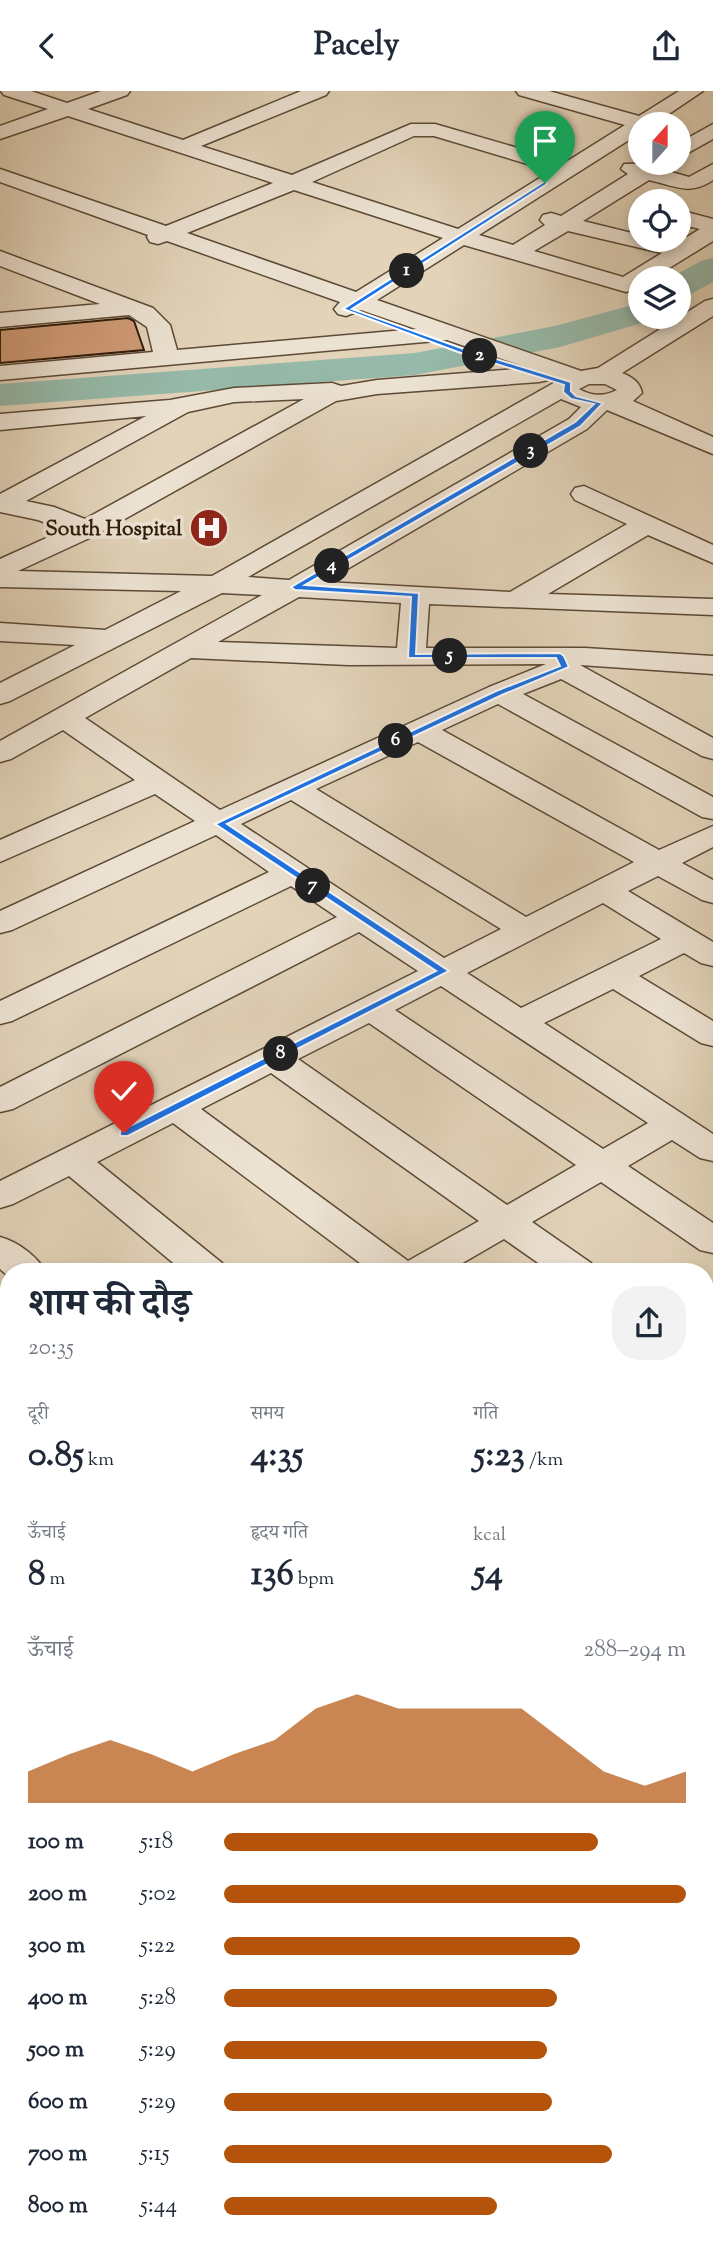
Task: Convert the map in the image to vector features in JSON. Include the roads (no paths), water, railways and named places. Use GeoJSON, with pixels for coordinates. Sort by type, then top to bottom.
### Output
{"type":"FeatureCollection","features":[{"type":"Feature","properties":{"kind":"street"},"geometry":{"type":"LineString","coordinates":[[12,91],[188,146],[192,151],[461,237],[626,285],[679,252]]}},
{"type":"Feature","properties":{"kind":"street"},"geometry":{"type":"LineString","coordinates":[[0,133],[120,91]]}},
{"type":"Feature","properties":{"kind":"street"},"geometry":{"type":"LineString","coordinates":[[188,146],[194,141],[319,91]]}},
{"type":"Feature","properties":{"kind":"street"},"geometry":{"type":"LineString","coordinates":[[526,91],[628,128]]}},
{"type":"Feature","properties":{"kind":"street"},"geometry":{"type":"LineString","coordinates":[[671,112],[691,101],[713,117]]}},
{"type":"Feature","properties":{"kind":"street"},"geometry":{"type":"LineString","coordinates":[[0,175],[159,237],[292,183],[411,130],[422,128],[435,130],[567,179],[628,208]]}},
{"type":"Feature","properties":{"kind":"street"},"geometry":{"type":"LineString","coordinates":[[691,143],[713,130]]}},
{"type":"Feature","properties":{"kind":"street"},"geometry":{"type":"LineString","coordinates":[[353,305],[461,237],[567,179],[628,137]]}},
{"type":"Feature","properties":{"kind":"street"},"geometry":{"type":"LineString","coordinates":[[691,150],[713,154]]}},
{"type":"Feature","properties":{"kind":"street"},"geometry":{"type":"LineString","coordinates":[[607,163],[628,165]]}},
{"type":"Feature","properties":{"kind":"street"},"geometry":{"type":"LineString","coordinates":[[674,175],[703,186],[713,170]]}},
{"type":"Feature","properties":{"kind":"street"},"geometry":{"type":"LineString","coordinates":[[516,253],[640,175]]}},
{"type":"Feature","properties":{"kind":"street"},"geometry":{"type":"LineString","coordinates":[[0,187],[159,237],[464,342],[571,382]]}},
{"type":"Feature","properties":{"kind":"street"},"geometry":{"type":"LineString","coordinates":[[527,213],[628,239]]}},
{"type":"Feature","properties":{"kind":"street"},"geometry":{"type":"LineString","coordinates":[[570,268],[617,236],[628,220]]}},
{"type":"Feature","properties":{"kind":"street"},"geometry":{"type":"LineString","coordinates":[[691,220],[713,226]]}},
{"type":"Feature","properties":{"kind":"street"},"geometry":{"type":"LineString","coordinates":[[691,245],[713,231]]}},
{"type":"Feature","properties":{"kind":"street"},"geometry":{"type":"LineString","coordinates":[[0,258],[135,308],[152,318],[158,325],[167,358]]}},
{"type":"Feature","properties":{"kind":"street"},"geometry":{"type":"LineString","coordinates":[[353,305],[422,336]]}},
{"type":"Feature","properties":{"kind":"street"},"geometry":{"type":"LineString","coordinates":[[0,753],[578,424],[614,391],[704,328],[713,306]]}},
{"type":"Feature","properties":{"kind":"street"},"geometry":{"type":"LineString","coordinates":[[0,320],[135,308]]}},
{"type":"Feature","properties":{"kind":"street"},"geometry":{"type":"LineString","coordinates":[[0,373],[422,336],[464,342]]}},
{"type":"Feature","properties":{"kind":"street"},"geometry":{"type":"LineString","coordinates":[[0,422],[174,408],[234,395],[349,390],[532,369]]}},
{"type":"Feature","properties":{"kind":"street"},"geometry":{"type":"LineString","coordinates":[[571,382],[567,392],[573,397],[614,391],[713,429]]}},
{"type":"Feature","properties":{"kind":"street"},"geometry":{"type":"LineString","coordinates":[[0,695],[218,583],[571,382]]}},
{"type":"Feature","properties":{"kind":"street"},"geometry":{"type":"LineString","coordinates":[[0,569],[87,529],[329,395],[349,390]]}},
{"type":"Feature","properties":{"kind":"street"},"geometry":{"type":"LineString","coordinates":[[614,391],[713,446]]}},
{"type":"Feature","properties":{"kind":"street"},"geometry":{"type":"LineString","coordinates":[[1,503],[175,412],[177,409],[174,408]]}},
{"type":"Feature","properties":{"kind":"street"},"geometry":{"type":"LineString","coordinates":[[584,494],[713,555]]}},
{"type":"Feature","properties":{"kind":"street"},"geometry":{"type":"LineString","coordinates":[[1,503],[45,513],[87,529]]}},
{"type":"Feature","properties":{"kind":"street"},"geometry":{"type":"LineString","coordinates":[[515,601],[647,524]]}},
{"type":"Feature","properties":{"kind":"street"},"geometry":{"type":"LineString","coordinates":[[0,579],[218,583],[515,601],[713,607]]}},
{"type":"Feature","properties":{"kind":"street"},"geometry":{"type":"LineString","coordinates":[[411,657],[416,595]]}},
{"type":"Feature","properties":{"kind":"street"},"geometry":{"type":"LineString","coordinates":[[603,655],[612,604]]}},
{"type":"Feature","properties":{"kind":"street"},"geometry":{"type":"LineString","coordinates":[[0,632],[109,639]]}},
{"type":"Feature","properties":{"kind":"street"},"geometry":{"type":"LineString","coordinates":[[185,649],[305,657],[562,661],[603,655],[713,665]]}},
{"type":"Feature","properties":{"kind":"street"},"geometry":{"type":"LineString","coordinates":[[659,658],[713,688]]}},
{"type":"Feature","properties":{"kind":"street"},"geometry":{"type":"LineString","coordinates":[[0,923],[219,824],[562,661]]}},
{"type":"Feature","properties":{"kind":"street"},"geometry":{"type":"LineString","coordinates":[[562,661],[574,675],[713,750]]}},
{"type":"Feature","properties":{"kind":"street"},"geometry":{"type":"LineString","coordinates":[[499,693],[713,810]]}},
{"type":"Feature","properties":{"kind":"street"},"geometry":{"type":"LineString","coordinates":[[64,717],[219,824],[713,1150]]}},
{"type":"Feature","properties":{"kind":"street"},"geometry":{"type":"LineString","coordinates":[[419,730],[713,894]]}},
{"type":"Feature","properties":{"kind":"street"},"geometry":{"type":"LineString","coordinates":[[0,852],[158,781]]}},
{"type":"Feature","properties":{"kind":"street"},"geometry":{"type":"LineString","coordinates":[[293,789],[525,930]]}},
{"type":"Feature","properties":{"kind":"street"},"geometry":{"type":"LineString","coordinates":[[8,1182],[72,1160],[713,835]]}},
{"type":"Feature","properties":{"kind":"street"},"geometry":{"type":"LineString","coordinates":[[0,1014],[293,873]]}},
{"type":"Feature","properties":{"kind":"street"},"geometry":{"type":"LineString","coordinates":[[604,890],[699,948]]}},
{"type":"Feature","properties":{"kind":"street"},"geometry":{"type":"LineString","coordinates":[[0,1101],[361,918]]}},
{"type":"Feature","properties":{"kind":"street"},"geometry":{"type":"LineString","coordinates":[[520,1022],[614,975],[699,948]]}},
{"type":"Feature","properties":{"kind":"street"},"geometry":{"type":"LineString","coordinates":[[614,975],[713,1036]]}},
{"type":"Feature","properties":{"kind":"street"},"geometry":{"type":"LineString","coordinates":[[370,1008],[713,1241]]}},
{"type":"Feature","properties":{"kind":"street"},"geometry":{"type":"LineString","coordinates":[[273,1058],[564,1263]]}},
{"type":"Feature","properties":{"kind":"street"},"geometry":{"type":"LineString","coordinates":[[175,1107],[385,1263]]}},
{"type":"Feature","properties":{"kind":"street"},"geometry":{"type":"LineString","coordinates":[[434,1263],[673,1124]]}},
{"type":"Feature","properties":{"kind":"street"},"geometry":{"type":"LineString","coordinates":[[72,1160],[197,1263]]}},
{"type":"Feature","properties":{"kind":"street"},"geometry":{"type":"LineString","coordinates":[[0,1249],[16,1263]]}},
{"type":"Feature","properties":{"kind":"waterway"},"geometry":{"type":"LineString","coordinates":[[691,280],[713,268]]}},
{"type":"Feature","properties":{"kind":"waterway"},"geometry":{"type":"LineString","coordinates":[[0,395],[415,364],[560,336],[628,316]]}},
{"type":"Feature","properties":{"kind":"place","name":"South Hospital"},"geometry":{"type":"Point","coordinates":[209,528]}}]}
